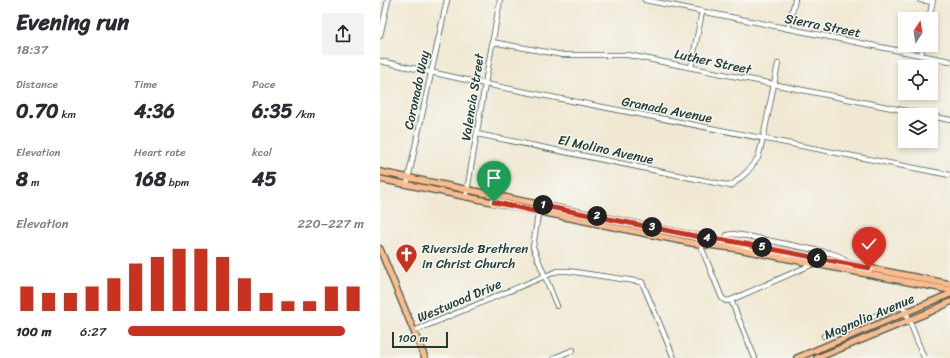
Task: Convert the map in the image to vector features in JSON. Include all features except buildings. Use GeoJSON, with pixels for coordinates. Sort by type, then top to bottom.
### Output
{"type":"FeatureCollection","features":[{"type":"Feature","properties":{"kind":"main road"},"geometry":{"type":"LineString","coordinates":[[380,172],[466,197],[538,212],[700,244],[733,248],[950,290]]}},
{"type":"Feature","properties":{"kind":"main road"},"geometry":{"type":"LineString","coordinates":[[380,179],[407,181],[468,190],[700,237],[725,240],[950,284]]}},
{"type":"Feature","properties":{"kind":"main road"},"geometry":{"type":"LineString","coordinates":[[380,249],[425,358]]}},
{"type":"Feature","properties":{"kind":"main road"},"geometry":{"type":"LineString","coordinates":[[935,288],[937,293],[935,300]]}},
{"type":"Feature","properties":{"kind":"main road","name":"Magnolia Avenue"},"geometry":{"type":"LineString","coordinates":[[797,358],[950,294]]}},
{"type":"Feature","properties":{"kind":"main road","name":"Magnolia Avenue"},"geometry":{"type":"LineString","coordinates":[[817,358],[950,302]]}},
{"type":"Feature","properties":{"kind":"street"},"geometry":{"type":"LineString","coordinates":[[380,36],[388,0]]}},
{"type":"Feature","properties":{"kind":"street","name":"Coronado Way"},"geometry":{"type":"LineString","coordinates":[[407,181],[447,0]]}},
{"type":"Feature","properties":{"kind":"street","name":"Valencia Street"},"geometry":{"type":"LineString","coordinates":[[466,197],[500,0]]}},
{"type":"Feature","properties":{"kind":"street","name":"Sierra Street"},"geometry":{"type":"LineString","coordinates":[[645,0],[950,61]]}},
{"type":"Feature","properties":{"kind":"street"},"geometry":{"type":"LineString","coordinates":[[788,29],[795,0]]}},
{"type":"Feature","properties":{"kind":"street"},"geometry":{"type":"LineString","coordinates":[[920,0],[933,1],[931,12]]}},
{"type":"Feature","properties":{"kind":"street"},"geometry":{"type":"LineString","coordinates":[[691,67],[702,12]]}},
{"type":"Feature","properties":{"kind":"street","name":"Luther Street"},"geometry":{"type":"LineString","coordinates":[[492,42],[548,53],[628,54],[898,109]]}},
{"type":"Feature","properties":{"kind":"street","name":"Granada Avenue"},"geometry":{"type":"LineString","coordinates":[[380,61],[485,84],[950,175]]}},
{"type":"Feature","properties":{"kind":"street"},"geometry":{"type":"LineString","coordinates":[[764,139],[778,64]]}},
{"type":"Feature","properties":{"kind":"street"},"geometry":{"type":"LineString","coordinates":[[938,117],[950,120]]}},
{"type":"Feature","properties":{"kind":"street","name":"El Molino Avenue"},"geometry":{"type":"LineString","coordinates":[[477,134],[731,186],[747,172],[758,158],[764,139]]}},
{"type":"Feature","properties":{"kind":"street"},"geometry":{"type":"LineString","coordinates":[[539,205],[533,247],[557,306]]}},
{"type":"Feature","properties":{"kind":"street"},"geometry":{"type":"LineString","coordinates":[[725,240],[726,235],[734,234],[798,246],[839,256],[849,264]]}},
{"type":"Feature","properties":{"kind":"street"},"geometry":{"type":"LineString","coordinates":[[700,237],[700,244],[722,298],[726,301],[814,264]]}},
{"type":"Feature","properties":{"kind":"street"},"geometry":{"type":"LineString","coordinates":[[796,254],[798,246]]}},
{"type":"Feature","properties":{"kind":"street","name":"Westwood Drive"},"geometry":{"type":"LineString","coordinates":[[414,331],[545,276],[568,271],[642,282],[674,358]]}},
{"type":"Feature","properties":{"kind":"street"},"geometry":{"type":"LineString","coordinates":[[731,300],[755,358]]}},
{"type":"Feature","properties":{"kind":"street"},"geometry":{"type":"LineString","coordinates":[[824,336],[898,307],[904,308],[924,358]]}},
{"type":"Feature","properties":{"kind":"street"},"geometry":{"type":"LineString","coordinates":[[554,358],[573,350]]}},
{"type":"Feature","properties":{"kind":"place","name":"Riverside Brethren in Christ Church"},"geometry":{"type":"Point","coordinates":[406,274]}},
{"type":"Feature","properties":{"kind":"route"},"geometry":{"type":"LineString","coordinates":[[494,202],[538,212],[539,205],[700,237],[725,240],[869,268]]}}]}
